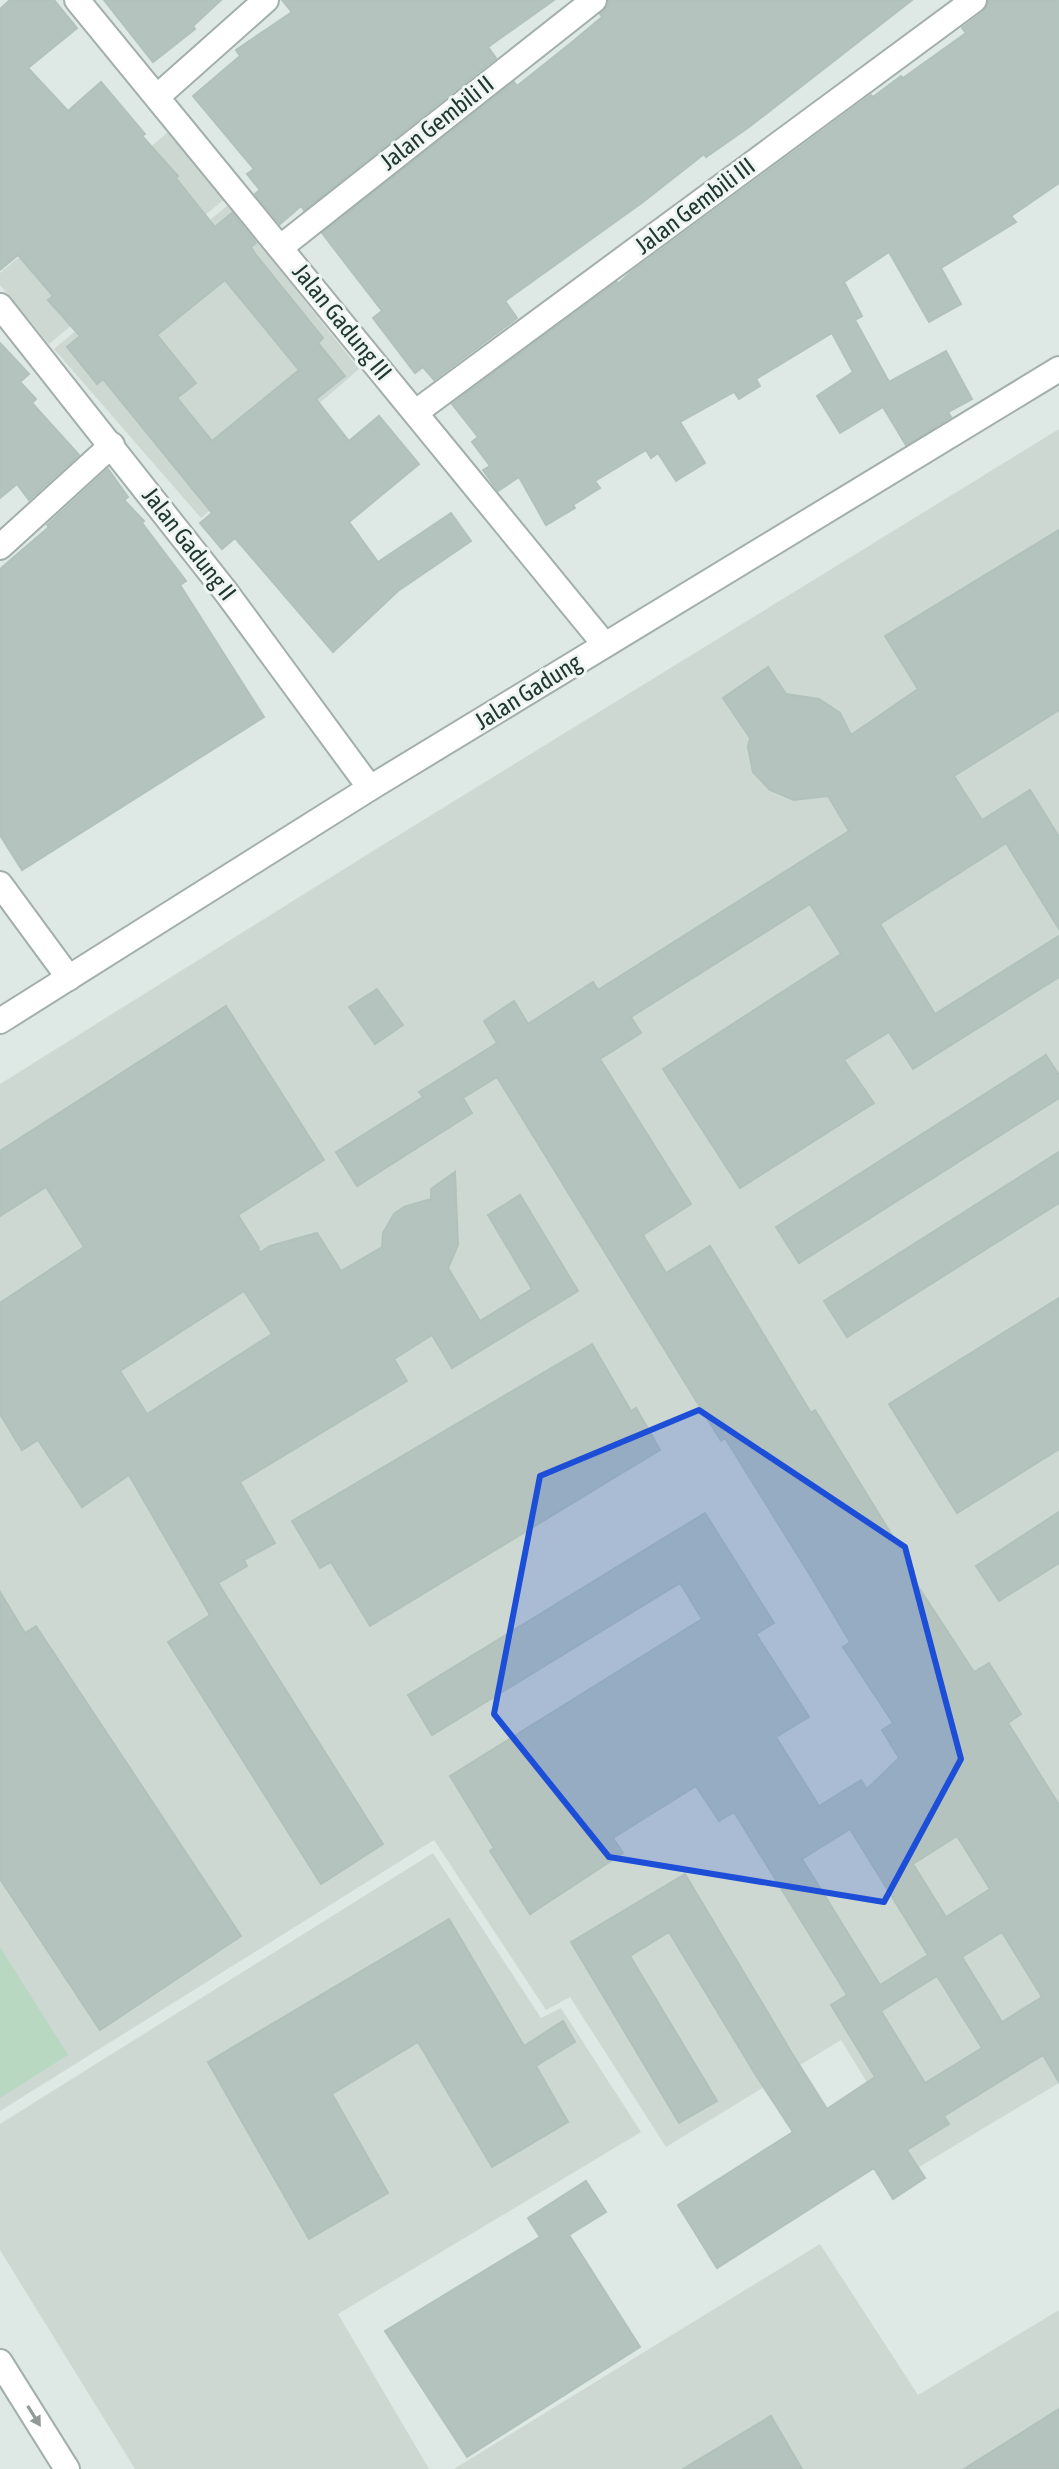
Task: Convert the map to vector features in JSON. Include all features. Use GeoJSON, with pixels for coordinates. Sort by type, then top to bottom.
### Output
{"type":"FeatureCollection","features":[{"type":"Feature","properties":{"kind":"street","name":"Jalan Gadung III"},"geometry":{"type":"LineString","coordinates":[[77,0],[605,645]]}},
{"type":"Feature","properties":{"kind":"street"},"geometry":{"type":"LineString","coordinates":[[158,96],[266,0]]}},
{"type":"Feature","properties":{"kind":"street","name":"Jalan Gembili II"},"geometry":{"type":"LineString","coordinates":[[281,247],[594,0]]}},
{"type":"Feature","properties":{"kind":"street","name":"Jalan Gembili III"},"geometry":{"type":"LineString","coordinates":[[416,412],[974,0]]}},
{"type":"Feature","properties":{"kind":"street","name":"Jalan Gadung II"},"geometry":{"type":"LineString","coordinates":[[0,306],[226,592],[370,788]]}},
{"type":"Feature","properties":{"kind":"street","name":"Jalan Gadung"},"geometry":{"type":"LineString","coordinates":[[0,1021],[370,788],[1059,369]]}},
{"type":"Feature","properties":{"kind":"street"},"geometry":{"type":"LineString","coordinates":[[0,547],[112,445]]}},
{"type":"Feature","properties":{"kind":"street"},"geometry":{"type":"LineString","coordinates":[[0,884],[69,978]]}},
{"type":"Feature","properties":{"kind":"street"},"geometry":{"type":"LineString","coordinates":[[0,2362],[67,2469]]}},
{"type":"Feature","properties":{"kind":"highlighted area"},"geometry":{"type":"Polygon","coordinates":[[[699,1410],[905,1547],[961,1759],[884,1902],[609,1857],[494,1714],[540,1476],[699,1410]]]}},
{"type":"Feature","properties":{"kind":"shaded area"},"geometry":{"type":"Polygon","coordinates":[[[172,129],[227,197],[49,344],[0,285],[0,273],[172,129]]]}},
{"type":"Feature","properties":{"kind":"shaded area"},"geometry":{"type":"Polygon","coordinates":[[[228,205],[359,369],[241,471],[247,480],[201,518],[54,349],[228,205]]]}},
{"type":"Feature","properties":{"kind":"shaded area"},"geometry":{"type":"Polygon","coordinates":[[[1059,429],[1059,2083],[919,2167],[841,2040],[666,2147],[570,1997],[546,2010],[434,1840],[0,2111],[0,1084],[1059,429]]]}},
{"type":"Feature","properties":{"kind":"shaded area"},"geometry":{"type":"Polygon","coordinates":[[[433,1853],[541,2018],[561,2008],[641,2132],[338,2314],[429,2469],[135,2469],[0,2250],[0,2124],[433,1853]]]}},
{"type":"Feature","properties":{"kind":"shaded area"},"geometry":{"type":"Polygon","coordinates":[[[820,2244],[918,2395],[1059,2310],[1059,2469],[454,2469],[820,2244]]]}},
{"type":"Feature","properties":{"kind":"green space"},"geometry":{"type":"Polygon","coordinates":[[[0,1947],[68,2055],[0,2098],[0,1947]]]}},
{"type":"Feature","properties":{"kind":"building"},"geometry":{"type":"Polygon","coordinates":[[[10,0],[54,0],[77,28],[28,68],[68,111],[101,82],[145,134],[142,136],[178,176],[176,178],[215,227],[232,213],[256,243],[251,247],[256,255],[323,338],[318,343],[345,376],[316,399],[349,441],[379,416],[419,464],[349,522],[378,562],[451,513],[471,541],[398,591],[333,652],[235,538],[222,549],[200,523],[212,513],[103,379],[97,384],[67,347],[80,336],[48,300],[53,296],[18,255],[0,270],[0,9],[10,0]],[[225,280],[157,335],[196,383],[177,398],[212,441],[299,370],[225,280]]]}},
{"type":"Feature","properties":{"kind":"building"},"geometry":{"type":"Polygon","coordinates":[[[104,0],[221,0],[193,26],[195,29],[153,62],[104,0]]]}},
{"type":"Feature","properties":{"kind":"building"},"geometry":{"type":"Polygon","coordinates":[[[282,0],[554,0],[488,47],[496,58],[304,210],[301,206],[280,224],[255,194],[260,190],[247,174],[254,169],[193,96],[240,56],[236,50],[292,12],[282,0]]]}},
{"type":"Feature","properties":{"kind":"building"},"geometry":{"type":"Polygon","coordinates":[[[609,0],[912,0],[749,127],[706,157],[704,154],[505,301],[517,318],[434,380],[423,367],[415,373],[373,318],[382,311],[322,233],[514,82],[517,86],[571,43],[602,17],[600,14],[608,6],[609,0]]]}},
{"type":"Feature","properties":{"kind":"building"},"geometry":{"type":"Polygon","coordinates":[[[989,0],[1059,0],[1059,183],[1011,216],[1016,222],[941,268],[961,304],[929,322],[889,252],[844,282],[862,316],[855,320],[889,382],[946,351],[972,399],[948,412],[951,417],[906,445],[883,407],[840,433],[817,396],[853,372],[832,333],[756,379],[760,386],[739,399],[734,392],[680,422],[705,463],[676,481],[658,453],[651,458],[646,450],[595,481],[600,488],[546,525],[519,477],[498,491],[483,470],[490,466],[472,442],[478,437],[452,404],[871,95],[873,97],[901,76],[903,78],[966,33],[962,28],[983,12],[989,0]]]}},
{"type":"Feature","properties":{"kind":"building"},"geometry":{"type":"Polygon","coordinates":[[[0,343],[29,374],[20,382],[36,399],[32,403],[79,455],[29,500],[17,484],[0,498],[0,343]]]}},
{"type":"Feature","properties":{"kind":"building"},"geometry":{"type":"Polygon","coordinates":[[[108,469],[128,497],[124,500],[144,521],[142,523],[186,581],[180,585],[264,717],[22,870],[0,835],[0,569],[49,527],[47,525],[108,469]]]}},
{"type":"Feature","properties":{"kind":"building"},"geometry":{"type":"Polygon","coordinates":[[[1059,530],[1059,710],[954,776],[982,820],[1030,790],[1059,837],[1059,929],[1006,843],[880,924],[935,1014],[1059,936],[1059,977],[913,1069],[889,1032],[844,1060],[874,1103],[740,1188],[663,1069],[841,954],[810,904],[631,1017],[641,1033],[600,1059],[691,1204],[643,1235],[666,1273],[710,1246],[811,1413],[815,1410],[914,1571],[910,1574],[974,1672],[989,1663],[1021,1714],[1008,1723],[1059,1805],[1059,2082],[1043,2055],[944,2116],[949,2124],[907,2150],[925,2178],[893,2199],[874,2168],[717,2268],[678,2205],[793,2132],[669,1932],[630,1956],[717,2101],[679,2123],[571,1942],[685,1874],[827,2109],[875,2077],[831,2005],[847,1995],[734,1812],[719,1821],[696,1786],[613,1838],[623,1853],[530,1914],[490,1851],[494,1848],[450,1776],[702,1619],[680,1583],[432,1735],[408,1695],[705,1513],[774,1623],[756,1634],[809,1717],[776,1737],[819,1806],[861,1780],[867,1789],[899,1758],[882,1730],[893,1723],[843,1647],[850,1642],[813,1580],[725,1438],[721,1441],[497,1077],[463,1098],[472,1113],[357,1186],[336,1152],[423,1097],[419,1092],[497,1043],[484,1021],[514,1001],[528,1024],[593,982],[598,990],[849,831],[828,796],[794,800],[770,790],[753,772],[748,747],[750,738],[723,698],[768,667],[786,694],[819,699],[840,713],[851,735],[918,689],[885,636],[1059,530]],[[850,1829],[802,1859],[880,1985],[928,1955],[850,1829]],[[957,1836],[913,1864],[946,1917],[990,1889],[957,1836]],[[1002,1932],[962,1957],[1002,2022],[1042,1997],[1002,1932]],[[937,1976],[881,2011],[925,2083],[982,2048],[937,1976]]]}},
{"type":"Feature","properties":{"kind":"building"},"geometry":{"type":"Polygon","coordinates":[[[377,989],[403,1025],[375,1044],[349,1007],[377,989]]]}},
{"type":"Feature","properties":{"kind":"building"},"geometry":{"type":"Polygon","coordinates":[[[226,1006],[324,1160],[238,1215],[259,1248],[257,1250],[261,1252],[270,1246],[317,1233],[341,1271],[382,1247],[383,1233],[394,1214],[404,1207],[431,1199],[431,1189],[455,1172],[458,1245],[448,1268],[480,1321],[532,1289],[488,1215],[520,1195],[578,1291],[452,1368],[432,1335],[394,1359],[407,1381],[240,1482],[275,1543],[244,1560],[247,1566],[218,1583],[383,1844],[321,1884],[168,1642],[210,1615],[129,1475],[82,1507],[38,1440],[22,1450],[0,1414],[0,1303],[84,1247],[46,1187],[0,1216],[0,1151],[226,1006]],[[244,1291],[120,1371],[147,1414],[272,1334],[244,1291]]]}},
{"type":"Feature","properties":{"kind":"building"},"geometry":{"type":"Polygon","coordinates":[[[1046,1055],[1059,1075],[1059,1098],[799,1263],[776,1227],[1046,1055]]]}},
{"type":"Feature","properties":{"kind":"building"},"geometry":{"type":"Polygon","coordinates":[[[1059,1152],[1059,1203],[847,1337],[824,1301],[1059,1152]]]}},
{"type":"Feature","properties":{"kind":"building"},"geometry":{"type":"Polygon","coordinates":[[[1059,1298],[1059,1449],[957,1513],[889,1404],[1059,1298]]]}},
{"type":"Feature","properties":{"kind":"building"},"geometry":{"type":"Polygon","coordinates":[[[592,1344],[631,1411],[636,1408],[660,1450],[370,1626],[331,1562],[320,1568],[292,1521],[592,1344]]]}},
{"type":"Feature","properties":{"kind":"building"},"geometry":{"type":"Polygon","coordinates":[[[1059,1512],[1059,1563],[999,1601],[976,1566],[1059,1512]]]}},
{"type":"Feature","properties":{"kind":"building"},"geometry":{"type":"Polygon","coordinates":[[[0,1592],[25,1633],[36,1626],[241,1936],[100,2030],[0,1879],[0,1592]]]}},
{"type":"Feature","properties":{"kind":"building"},"geometry":{"type":"Polygon","coordinates":[[[449,1919],[524,2046],[563,2021],[575,2042],[536,2066],[568,2122],[492,2167],[418,2042],[332,2094],[388,2193],[309,2239],[208,2062],[449,1919]]]}},
{"type":"Feature","properties":{"kind":"building"},"geometry":{"type":"Polygon","coordinates":[[[586,2181],[606,2212],[569,2235],[640,2347],[467,2457],[385,2331],[540,2237],[528,2218],[586,2181]]]}},
{"type":"Feature","properties":{"kind":"building"},"geometry":{"type":"Polygon","coordinates":[[[1059,2409],[1059,2469],[964,2469],[1059,2409]]]}},
{"type":"Feature","properties":{"kind":"building"},"geometry":{"type":"Polygon","coordinates":[[[771,2416],[802,2469],[683,2469],[771,2416]]]}}]}
